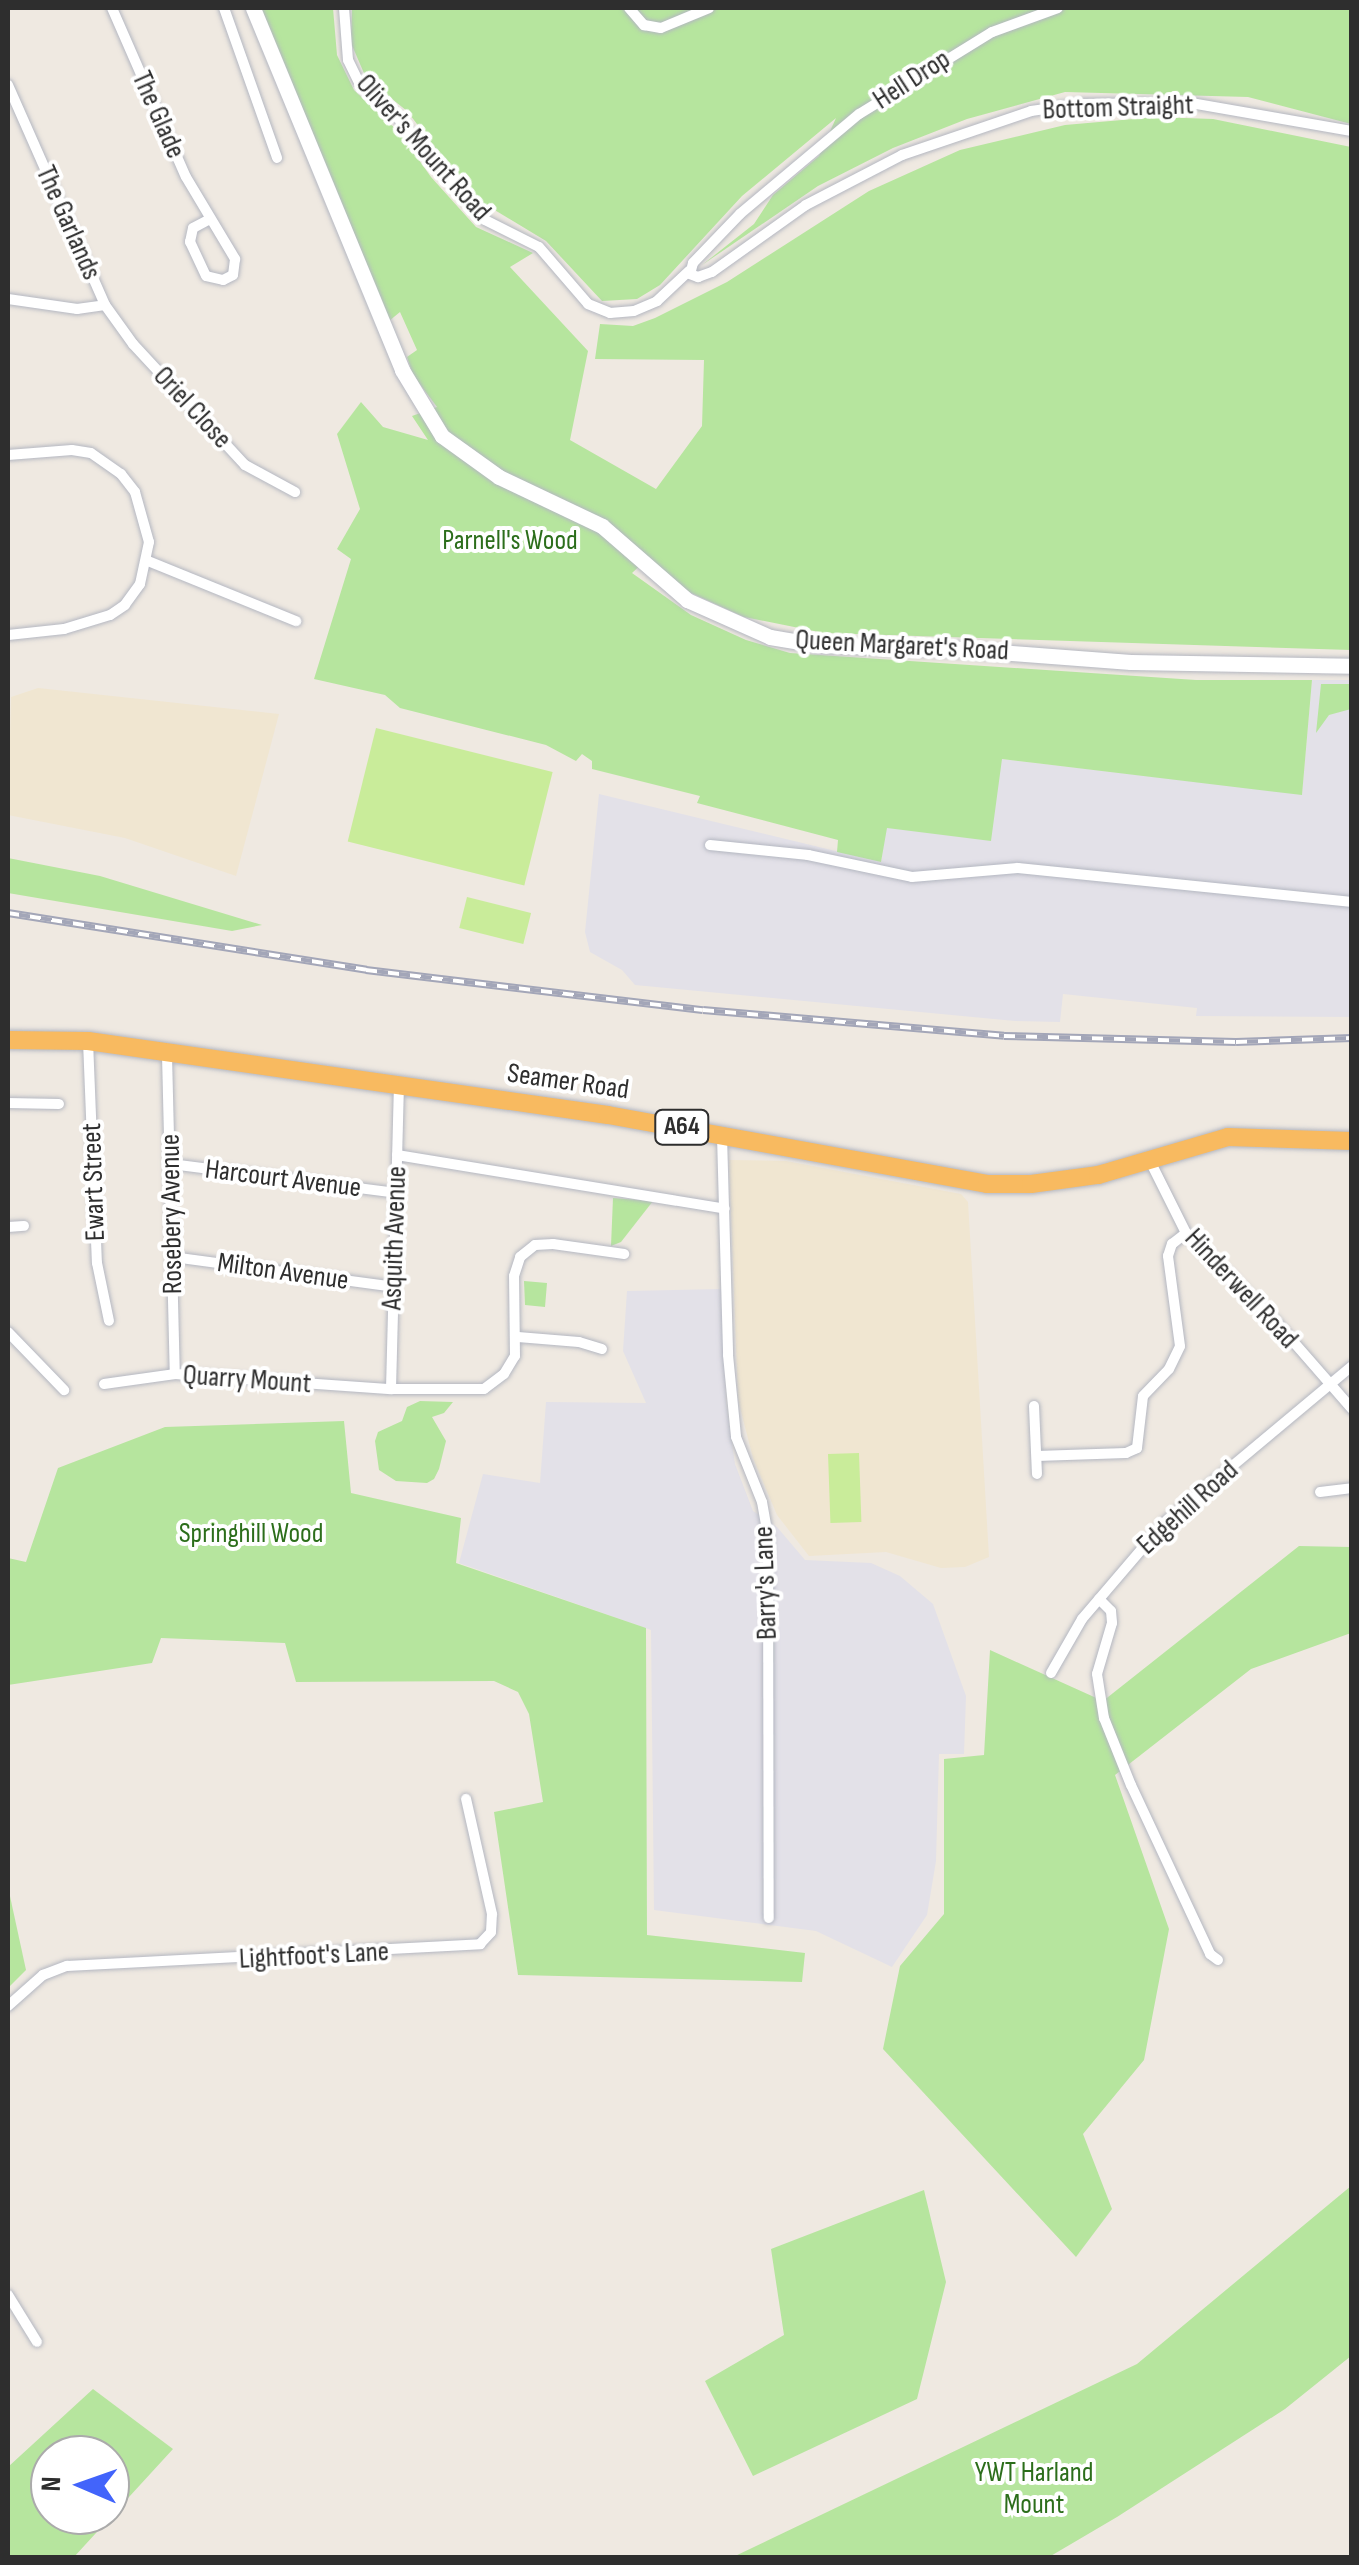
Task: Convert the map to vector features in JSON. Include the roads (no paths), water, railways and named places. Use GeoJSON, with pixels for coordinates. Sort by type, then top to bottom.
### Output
{"type":"FeatureCollection","features":[{"type":"Feature","properties":{"kind":"highway","name":"Seamer Road"},"geometry":{"type":"LineString","coordinates":[[8,1040],[88,1042],[399,1086],[722,1134],[987,1184],[1064,1180],[1228,1136],[1352,1141]]}},
{"type":"Feature","properties":{"kind":"main road","name":"Queen Margaret's Road"},"geometry":{"type":"LineString","coordinates":[[253,8],[402,370],[442,436],[499,477],[602,526],[688,600],[770,637],[818,645],[959,649],[1130,662],[1352,666]]}},
{"type":"Feature","properties":{"kind":"street","name":"The Glade"},"geometry":{"type":"LineString","coordinates":[[112,8],[186,177],[235,259],[233,275],[222,280],[206,276],[190,242],[193,228],[210,219]]}},
{"type":"Feature","properties":{"kind":"street"},"geometry":{"type":"LineString","coordinates":[[224,8],[277,158]]}},
{"type":"Feature","properties":{"kind":"street","name":"Oliver's Mount Road"},"geometry":{"type":"LineString","coordinates":[[344,8],[348,60],[359,83],[397,117],[478,213],[540,247],[588,304],[610,313],[634,312],[657,301],[780,178]]}},
{"type":"Feature","properties":{"kind":"street"},"geometry":{"type":"LineString","coordinates":[[629,8],[644,25],[661,28],[710,8]]}},
{"type":"Feature","properties":{"kind":"street","name":"Hell Drop"},"geometry":{"type":"LineString","coordinates":[[780,178],[859,114],[942,58],[992,32],[1058,8]]}},
{"type":"Feature","properties":{"kind":"street","name":"The Garlands"},"geometry":{"type":"LineString","coordinates":[[8,85],[105,305]]}},
{"type":"Feature","properties":{"kind":"street","name":"Bottom Straight"},"geometry":{"type":"LineString","coordinates":[[689,270],[692,276],[706,275],[786,219],[902,155],[995,121],[1057,106],[1206,104],[1352,131]]}},
{"type":"Feature","properties":{"kind":"street"},"geometry":{"type":"LineString","coordinates":[[8,299],[90,310],[105,305]]}},
{"type":"Feature","properties":{"kind":"street","name":"Oriel Close"},"geometry":{"type":"LineString","coordinates":[[105,305],[133,344],[245,464],[295,492]]}},
{"type":"Feature","properties":{"kind":"street"},"geometry":{"type":"LineString","coordinates":[[8,455],[72,450],[91,453],[120,474],[146,517],[148,561],[140,584],[125,605],[110,615],[64,629],[8,635]]}},
{"type":"Feature","properties":{"kind":"street"},"geometry":{"type":"LineString","coordinates":[[148,561],[296,621]]}},
{"type":"Feature","properties":{"kind":"street"},"geometry":{"type":"LineString","coordinates":[[710,844],[808,855],[912,877],[1018,868],[1352,902]]}},
{"type":"Feature","properties":{"kind":"street","name":"Ewart Street"},"geometry":{"type":"LineString","coordinates":[[88,1042],[97,1263],[109,1322]]}},
{"type":"Feature","properties":{"kind":"street","name":"Rosebery Avenue"},"geometry":{"type":"LineString","coordinates":[[167,1055],[175,1374]]}},
{"type":"Feature","properties":{"kind":"street","name":"Asquith Avenue"},"geometry":{"type":"LineString","coordinates":[[391,1390],[399,1086]]}},
{"type":"Feature","properties":{"kind":"street"},"geometry":{"type":"LineString","coordinates":[[8,1103],[58,1104]]}},
{"type":"Feature","properties":{"kind":"street","name":"Barry's Lane"},"geometry":{"type":"LineString","coordinates":[[722,1134],[736,1437],[738,1453],[762,1502],[768,1535],[769,1918]]}},
{"type":"Feature","properties":{"kind":"street"},"geometry":{"type":"LineString","coordinates":[[397,1156],[725,1209]]}},
{"type":"Feature","properties":{"kind":"street","name":"Hinderwell Road"},"geometry":{"type":"LineString","coordinates":[[1148,1158],[1186,1233],[1277,1323],[1352,1409]]}},
{"type":"Feature","properties":{"kind":"street","name":"Harcourt Avenue"},"geometry":{"type":"LineString","coordinates":[[171,1164],[396,1193]]}},
{"type":"Feature","properties":{"kind":"street"},"geometry":{"type":"LineString","coordinates":[[8,1227],[24,1226]]}},
{"type":"Feature","properties":{"kind":"street"},"geometry":{"type":"LineString","coordinates":[[1036,1456],[1126,1453],[1136,1448],[1143,1396],[1169,1369],[1180,1346],[1168,1256],[1172,1244],[1186,1233]]}},
{"type":"Feature","properties":{"kind":"street"},"geometry":{"type":"LineString","coordinates":[[602,1349],[579,1342],[518,1337],[514,1276],[520,1257],[534,1244],[624,1254]]}},
{"type":"Feature","properties":{"kind":"street","name":"Milton Avenue"},"geometry":{"type":"LineString","coordinates":[[172,1257],[394,1287]]}},
{"type":"Feature","properties":{"kind":"street"},"geometry":{"type":"LineString","coordinates":[[8,1332],[64,1390]]}},
{"type":"Feature","properties":{"kind":"street","name":"Quarry Mount"},"geometry":{"type":"LineString","coordinates":[[104,1384],[175,1374],[391,1390],[484,1388],[504,1374],[515,1356],[518,1337]]}},
{"type":"Feature","properties":{"kind":"street","name":"Edgehill Road"},"geometry":{"type":"LineString","coordinates":[[1051,1673],[1099,1599],[1163,1524],[1352,1366]]}},
{"type":"Feature","properties":{"kind":"street"},"geometry":{"type":"LineString","coordinates":[[1034,1406],[1037,1474]]}},
{"type":"Feature","properties":{"kind":"street"},"geometry":{"type":"LineString","coordinates":[[1320,1492],[1352,1488]]}},
{"type":"Feature","properties":{"kind":"street"},"geometry":{"type":"LineString","coordinates":[[1099,1599],[1112,1611],[1097,1674],[1104,1718],[1210,1954],[1218,1960]]}},
{"type":"Feature","properties":{"kind":"street","name":"Lightfoot's Lane"},"geometry":{"type":"LineString","coordinates":[[8,2006],[42,1975],[67,1966],[480,1944],[490,1932],[492,1914],[466,1798]]}},
{"type":"Feature","properties":{"kind":"street"},"geometry":{"type":"LineString","coordinates":[[8,2294],[37,2342]]}},
{"type":"Feature","properties":{"kind":"railway"},"geometry":{"type":"LineString","coordinates":[[8,913],[366,970],[703,1010],[1004,1036],[1236,1042],[1352,1038]]}},
{"type":"Feature","properties":{"kind":"park label","name":"Parnell's Wood"},"geometry":{"type":"Point","coordinates":[510,541]}},
{"type":"Feature","properties":{"kind":"park label","name":"Springhill Wood"},"geometry":{"type":"Point","coordinates":[251,1534]}},
{"type":"Feature","properties":{"kind":"park label","name":"YWT Harland Mount"},"geometry":{"type":"Point","coordinates":[1034,2489]}}]}
